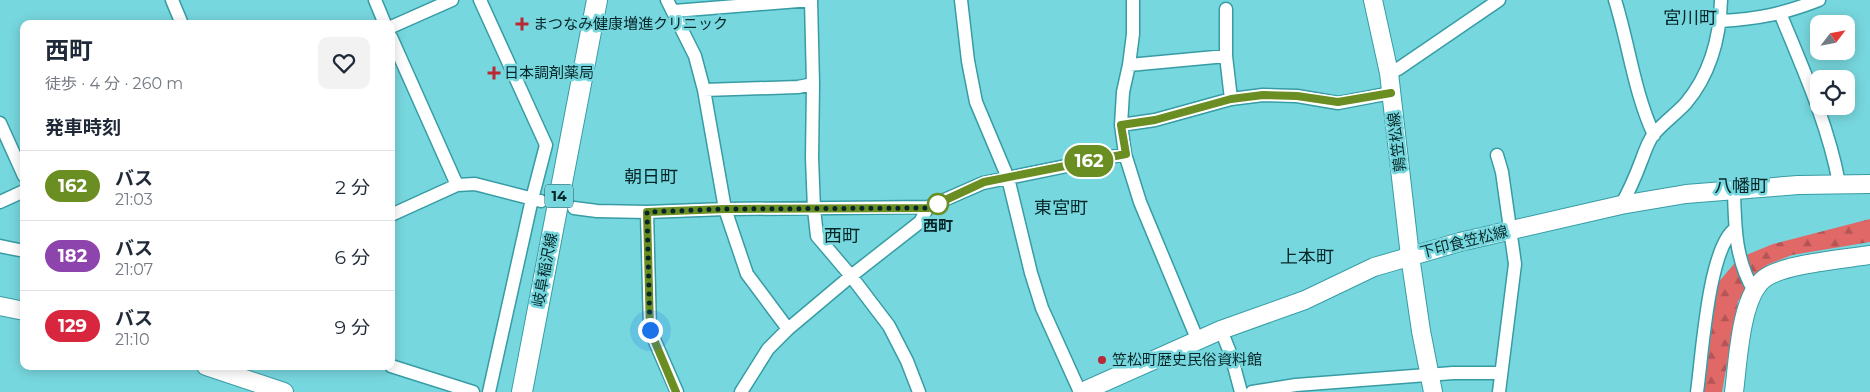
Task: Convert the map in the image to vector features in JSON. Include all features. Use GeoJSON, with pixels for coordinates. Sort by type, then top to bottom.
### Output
{"type":"FeatureCollection","features":[{"type":"Feature","properties":{"kind":"main road","name":"岐阜稲沢線"},"geometry":{"type":"LineString","coordinates":[[522,392],[597,0]]}},
{"type":"Feature","properties":{"kind":"main road","name":"鶉笠松線"},"geometry":{"type":"LineString","coordinates":[[1373,0],[1389,73],[1410,256],[1421,331],[1432,384]]}},
{"type":"Feature","properties":{"kind":"main road","name":"下印食笠松線"},"geometry":{"type":"LineString","coordinates":[[1081,392],[1221,330],[1305,300],[1374,267],[1460,242],[1621,205],[1686,194],[1839,183],[1870,184]]}},
{"type":"Feature","properties":{"kind":"main road"},"geometry":{"type":"LineString","coordinates":[[1734,392],[1743,321],[1754,291],[1764,279],[1784,269],[1870,255]]}},
{"type":"Feature","properties":{"kind":"main road"},"geometry":{"type":"LineString","coordinates":[[0,306],[20,310]]}},
{"type":"Feature","properties":{"kind":"main road"},"geometry":{"type":"LineString","coordinates":[[218,370],[284,392]]}},
{"type":"Feature","properties":{"kind":"main road"},"geometry":{"type":"LineString","coordinates":[[245,370],[284,392]]}},
{"type":"Feature","properties":{"kind":"street"},"geometry":{"type":"LineString","coordinates":[[172,0],[180,20]]}},
{"type":"Feature","properties":{"kind":"street"},"geometry":{"type":"LineString","coordinates":[[375,0],[383,20]]}},
{"type":"Feature","properties":{"kind":"street"},"geometry":{"type":"LineString","coordinates":[[395,25],[452,0]]}},
{"type":"Feature","properties":{"kind":"street"},"geometry":{"type":"LineString","coordinates":[[480,0],[546,145],[536,200],[489,392]]}},
{"type":"Feature","properties":{"kind":"street"},"geometry":{"type":"LineString","coordinates":[[667,0],[695,56],[704,90],[725,209],[747,274],[788,328]]}},
{"type":"Feature","properties":{"kind":"street"},"geometry":{"type":"LineString","coordinates":[[674,12],[812,0],[812,158],[817,236],[851,276],[889,326],[907,361],[919,392]]}},
{"type":"Feature","properties":{"kind":"street"},"geometry":{"type":"LineString","coordinates":[[961,0],[968,61],[976,102],[1008,178],[1031,273],[1042,308],[1081,392]]}},
{"type":"Feature","properties":{"kind":"street"},"geometry":{"type":"LineString","coordinates":[[1133,0],[1133,34],[1123,92],[1121,125],[1126,154],[1140,202],[1198,341]]}},
{"type":"Feature","properties":{"kind":"street"},"geometry":{"type":"LineString","coordinates":[[1389,73],[1398,69],[1499,0]]}},
{"type":"Feature","properties":{"kind":"street"},"geometry":{"type":"LineString","coordinates":[[1615,0],[1635,82],[1647,120],[1654,135]]}},
{"type":"Feature","properties":{"kind":"street"},"geometry":{"type":"LineString","coordinates":[[1621,205],[1629,192],[1654,135],[1687,102],[1698,86],[1711,60],[1717,42],[1721,0]]}},
{"type":"Feature","properties":{"kind":"street"},"geometry":{"type":"LineString","coordinates":[[1720,21],[1757,19],[1819,0]]}},
{"type":"Feature","properties":{"kind":"street"},"geometry":{"type":"LineString","coordinates":[[1226,9],[1226,56],[1231,99]]}},
{"type":"Feature","properties":{"kind":"street"},"geometry":{"type":"LineString","coordinates":[[1780,13],[1812,91],[1833,151],[1839,183]]}},
{"type":"Feature","properties":{"kind":"street"},"geometry":{"type":"LineString","coordinates":[[395,46],[457,185]]}},
{"type":"Feature","properties":{"kind":"street"},"geometry":{"type":"LineString","coordinates":[[1129,65],[1226,56]]}},
{"type":"Feature","properties":{"kind":"street"},"geometry":{"type":"LineString","coordinates":[[704,90],[798,88],[813,84]]}},
{"type":"Feature","properties":{"kind":"street"},"geometry":{"type":"LineString","coordinates":[[1121,125],[1155,120],[1231,99],[1263,95],[1297,96],[1338,102],[1391,93]]}},
{"type":"Feature","properties":{"kind":"street"},"geometry":{"type":"LineString","coordinates":[[0,123],[20,167]]}},
{"type":"Feature","properties":{"kind":"street"},"geometry":{"type":"LineString","coordinates":[[574,208],[597,211],[647,212],[725,209],[928,208],[984,182],[1126,154]]}},
{"type":"Feature","properties":{"kind":"street"},"geometry":{"type":"LineString","coordinates":[[1497,155],[1502,172],[1515,264],[1499,392]]}},
{"type":"Feature","properties":{"kind":"street"},"geometry":{"type":"LineString","coordinates":[[395,213],[457,185],[475,184],[536,200]]}},
{"type":"Feature","properties":{"kind":"street"},"geometry":{"type":"LineString","coordinates":[[1734,190],[1735,229],[1740,261],[1754,291]]}},
{"type":"Feature","properties":{"kind":"street"},"geometry":{"type":"LineString","coordinates":[[0,202],[20,193]]}},
{"type":"Feature","properties":{"kind":"street"},"geometry":{"type":"LineString","coordinates":[[742,392],[768,349],[788,328],[920,222],[928,208]]}},
{"type":"Feature","properties":{"kind":"street"},"geometry":{"type":"LineString","coordinates":[[647,212],[650,330],[676,392]]}},
{"type":"Feature","properties":{"kind":"street"},"geometry":{"type":"LineString","coordinates":[[1697,392],[1704,320],[1720,249],[1728,234],[1735,229]]}},
{"type":"Feature","properties":{"kind":"street"},"geometry":{"type":"LineString","coordinates":[[0,246],[20,250]]}},
{"type":"Feature","properties":{"kind":"street"},"geometry":{"type":"LineString","coordinates":[[1221,330],[1231,355],[1241,392]]}},
{"type":"Feature","properties":{"kind":"street"},"geometry":{"type":"LineString","coordinates":[[395,367],[473,392]]}},
{"type":"Feature","properties":{"kind":"street"},"geometry":{"type":"LineString","coordinates":[[1252,392],[1296,385],[1432,384],[1453,373],[1500,373]]}},
{"type":"Feature","properties":{"kind":"green space"},"geometry":{"type":"Polygon","coordinates":[[[1870,219],[1870,242],[1792,255],[1767,265],[1738,301],[1722,392],[1704,392],[1717,284],[1739,258],[1773,244],[1870,219]]]}},
{"type":"Feature","properties":{"kind":"bus line","name":"162"},"geometry":{"type":"LineString","coordinates":[[676,392],[650,330],[647,212],[725,209],[928,208],[984,182],[1126,154],[1121,125],[1155,120],[1231,99],[1263,95],[1297,96],[1338,102],[1391,93]]}},
{"type":"Feature","properties":{"kind":"place","name":"まつなみ健康増進クリニック"},"geometry":{"type":"Point","coordinates":[522,24]}},
{"type":"Feature","properties":{"kind":"place","name":"日本調剤薬局"},"geometry":{"type":"Point","coordinates":[494,73]}},
{"type":"Feature","properties":{"kind":"place","name":"西町"},"geometry":{"type":"Point","coordinates":[938,204]}},
{"type":"Feature","properties":{"kind":"place","name":"笠松町歴史民俗資料館"},"geometry":{"type":"Point","coordinates":[1102,360]}},
{"type":"Feature","properties":{"kind":"district","name":"宮川町"},"geometry":{"type":"Point","coordinates":[1690,18]}},
{"type":"Feature","properties":{"kind":"district","name":"朝日町"},"geometry":{"type":"Point","coordinates":[651,177]}},
{"type":"Feature","properties":{"kind":"district","name":"八幡町"},"geometry":{"type":"Point","coordinates":[1741,186]}},
{"type":"Feature","properties":{"kind":"district","name":"東宮町"},"geometry":{"type":"Point","coordinates":[1061,208]}},
{"type":"Feature","properties":{"kind":"district","name":"西町"},"geometry":{"type":"Point","coordinates":[842,236]}},
{"type":"Feature","properties":{"kind":"district","name":"上本町"},"geometry":{"type":"Point","coordinates":[1307,257]}},
{"type":"Feature","properties":{"kind":"route"},"geometry":{"type":"LineString","coordinates":[[650,330],[647,212],[725,209],[928,208],[945,201],[938,204]]}}]}
